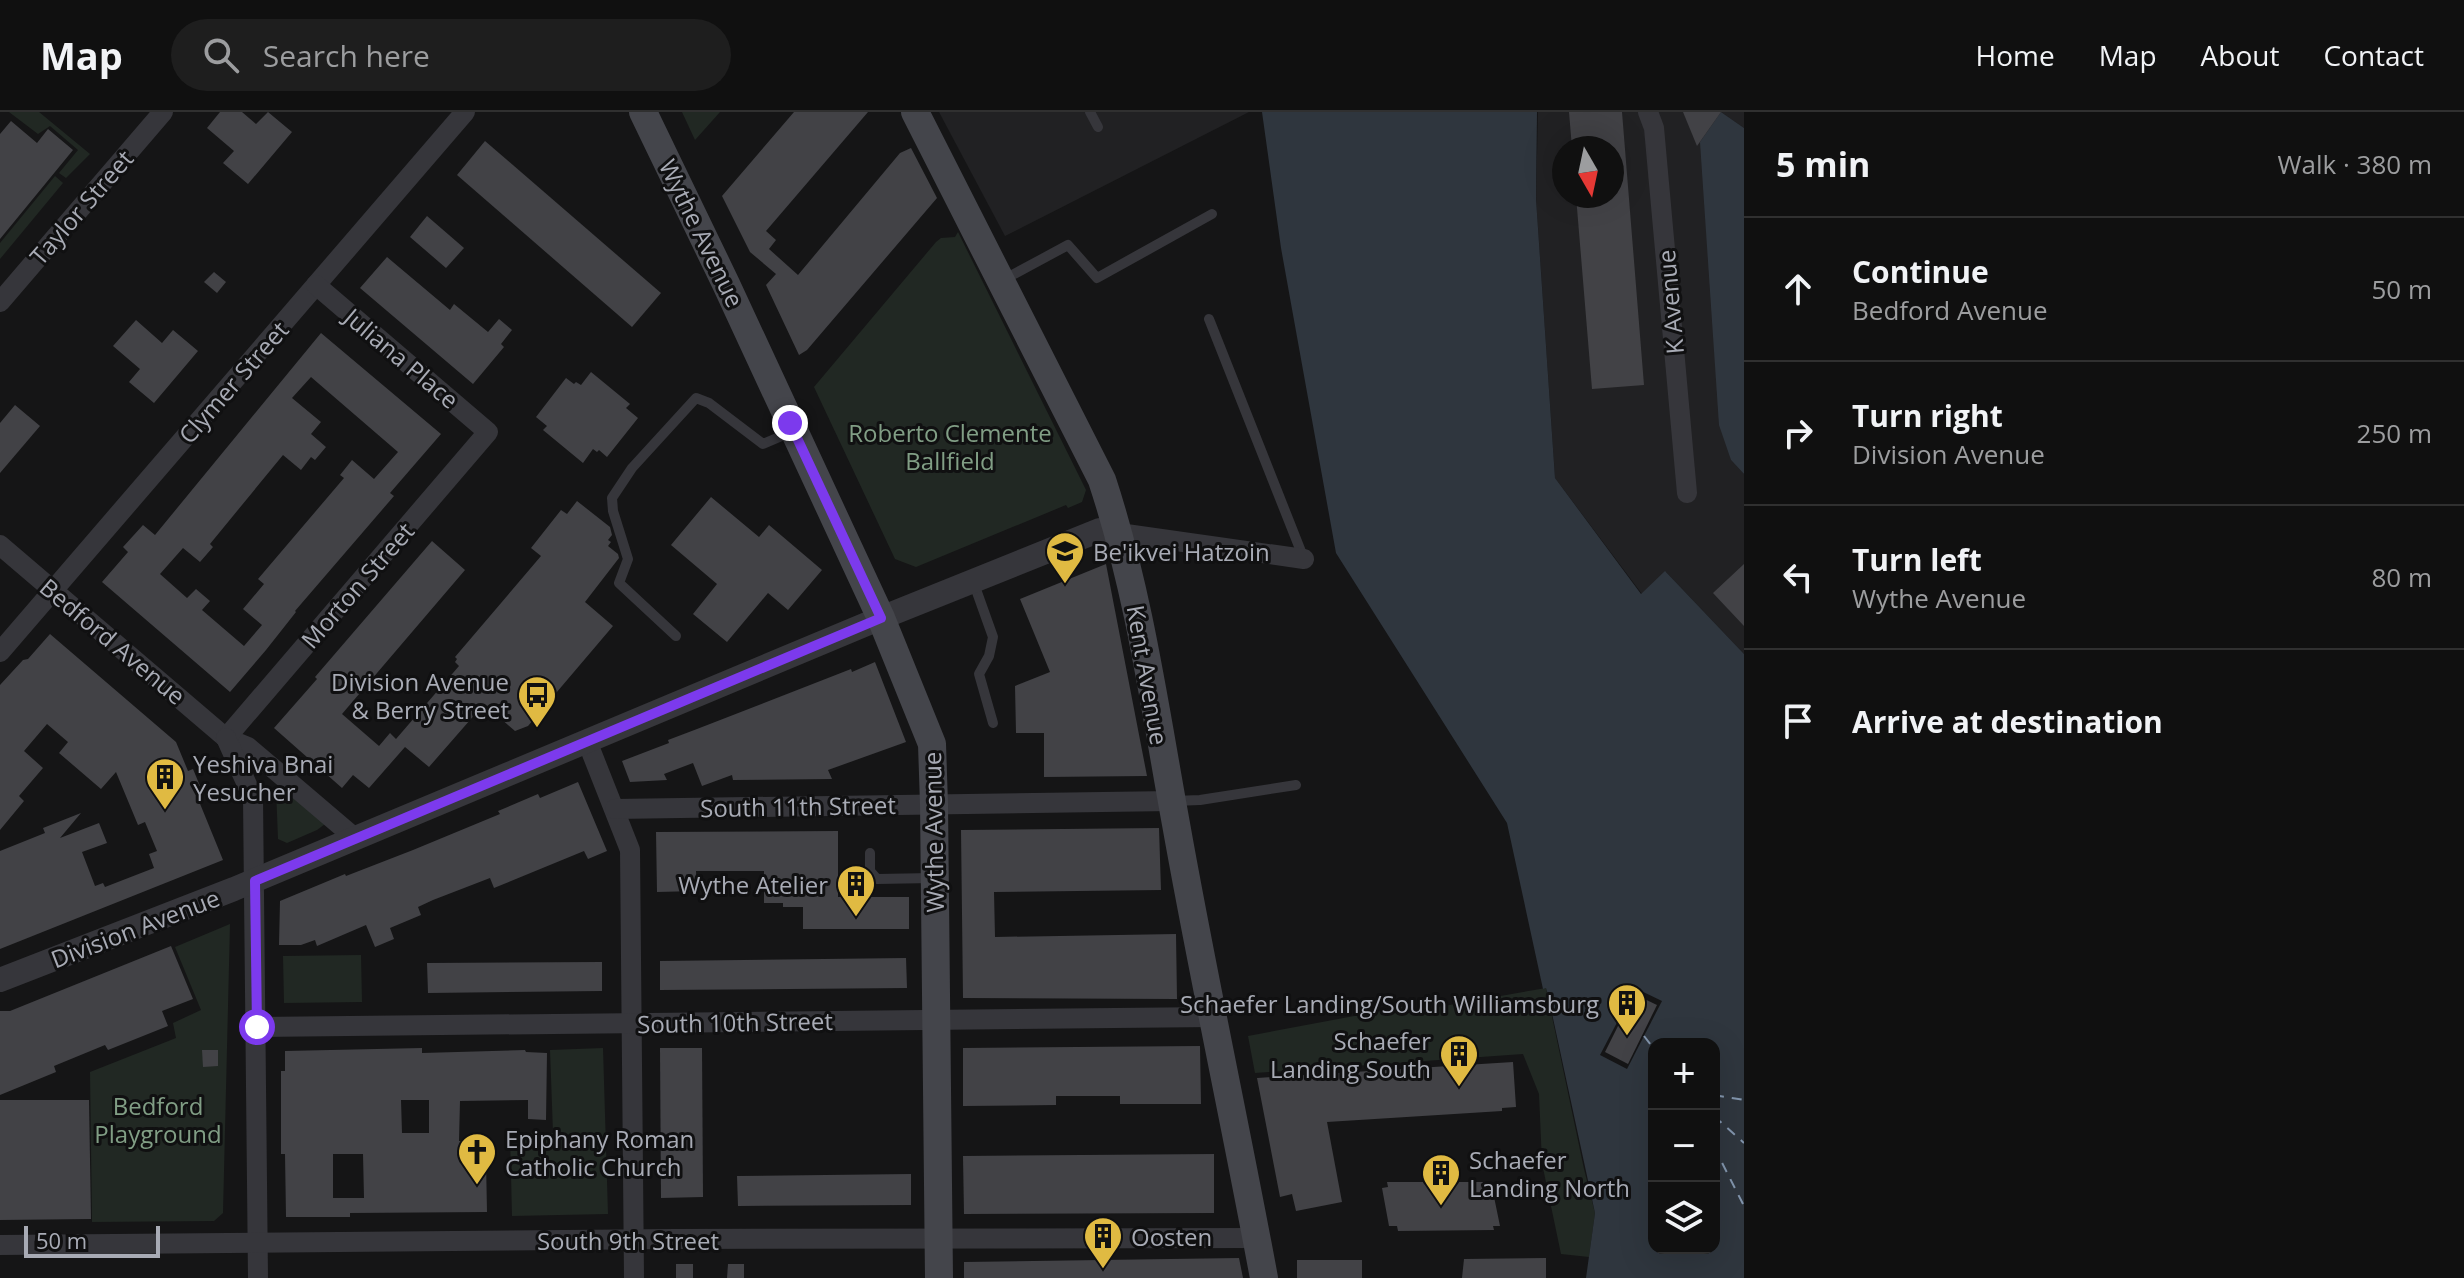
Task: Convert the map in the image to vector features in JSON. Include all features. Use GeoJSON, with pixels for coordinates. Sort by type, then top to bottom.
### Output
{"type":"FeatureCollection","features":[{"type":"Feature","properties":{"kind":"main road","name":"Wythe Avenue"},"geometry":{"type":"LineString","coordinates":[[643,112],[881,618],[932,744],[939,1278]]}},
{"type":"Feature","properties":{"kind":"main road","name":"Kent Avenue"},"geometry":{"type":"LineString","coordinates":[[915,112],[1102,480],[1119,533],[1137,611],[1264,1278]]}},
{"type":"Feature","properties":{"kind":"street","name":"Taylor Street"},"geometry":{"type":"LineString","coordinates":[[0,302],[163,112]]}},
{"type":"Feature","properties":{"kind":"street","name":"Clymer Street"},"geometry":{"type":"LineString","coordinates":[[0,652],[465,112]]}},
{"type":"Feature","properties":{"kind":"street","name":"K Avenue"},"geometry":{"type":"LineString","coordinates":[[1648,112],[1654,128],[1687,493]]}},
{"type":"Feature","properties":{"kind":"street","name":"Juliana Place"},"geometry":{"type":"LineString","coordinates":[[316,285],[488,432]]}},
{"type":"Feature","properties":{"kind":"street","name":"Morton Street"},"geometry":{"type":"LineString","coordinates":[[226,738],[488,432]]}},
{"type":"Feature","properties":{"kind":"street","name":"Division Avenue"},"geometry":{"type":"LineString","coordinates":[[0,980],[255,881],[881,618],[1100,530],[1304,559]]}},
{"type":"Feature","properties":{"kind":"street","name":"Bedford Avenue"},"geometry":{"type":"LineString","coordinates":[[0,545],[226,738],[248,747],[355,838]]}},
{"type":"Feature","properties":{"kind":"street","name":"Bedford Avenue"},"geometry":{"type":"LineString","coordinates":[[226,738],[253,798],[258,1278]]}},
{"type":"Feature","properties":{"kind":"street"},"geometry":{"type":"LineString","coordinates":[[587,741],[630,850],[634,1278]]}},
{"type":"Feature","properties":{"kind":"street","name":"South 11th Street"},"geometry":{"type":"LineString","coordinates":[[615,809],[1172,801]]}},
{"type":"Feature","properties":{"kind":"street","name":"South 10th Street"},"geometry":{"type":"LineString","coordinates":[[257,1027],[1214,1017]]}},
{"type":"Feature","properties":{"kind":"street","name":"South 9th Street"},"geometry":{"type":"LineString","coordinates":[[0,1245],[634,1239],[1257,1238]]}},
{"type":"Feature","properties":{"kind":"lane"},"geometry":{"type":"LineString","coordinates":[[1090,112],[1098,127]]}},
{"type":"Feature","properties":{"kind":"lane"},"geometry":{"type":"LineString","coordinates":[[1001,281],[1068,245],[1097,278],[1212,214]]}},
{"type":"Feature","properties":{"kind":"lane"},"geometry":{"type":"LineString","coordinates":[[1209,319],[1304,559]]}},
{"type":"Feature","properties":{"kind":"lane"},"geometry":{"type":"LineString","coordinates":[[676,636],[619,583],[628,559],[612,498],[632,468],[696,398],[709,403],[763,444],[794,431]]}},
{"type":"Feature","properties":{"kind":"lane"},"geometry":{"type":"LineString","coordinates":[[973,581],[993,637],[989,656],[979,674],[993,723]]}},
{"type":"Feature","properties":{"kind":"lane"},"geometry":{"type":"LineString","coordinates":[[1172,801],[1200,800],[1296,785]]}},
{"type":"Feature","properties":{"kind":"lane"},"geometry":{"type":"LineString","coordinates":[[870,853],[870,871],[877,879],[935,878]]}},
{"type":"Feature","properties":{"kind":"shaded area"},"geometry":{"type":"Polygon","coordinates":[[[939,112],[1249,112],[1005,236],[939,112]]]}},
{"type":"Feature","properties":{"kind":"shaded area"},"geometry":{"type":"Polygon","coordinates":[[[1262,112],[1537,112],[1536,199],[1555,478],[1641,594],[1665,571],[1744,654],[1744,1278],[1586,1278],[1595,1213],[1507,823],[1336,553],[1281,248],[1262,112]]]}},
{"type":"Feature","properties":{"kind":"shaded area"},"geometry":{"type":"Polygon","coordinates":[[[1538,112],[1721,112],[1731,460],[1744,474],[1744,654],[1666,572],[1642,594],[1555,478],[1536,199],[1538,112]]]}},
{"type":"Feature","properties":{"kind":"shaded area"},"geometry":{"type":"Polygon","coordinates":[[[1721,112],[1744,112],[1744,128],[1721,112]]]}},
{"type":"Feature","properties":{"kind":"shaded area"},"geometry":{"type":"Polygon","coordinates":[[[1721,112],[1744,128],[1744,474],[1731,460],[1719,425],[1700,142],[1721,112]]]}},
{"type":"Feature","properties":{"kind":"green space"},"geometry":{"type":"Polygon","coordinates":[[[9,112],[39,112],[90,154],[66,178],[59,173],[78,150],[50,126],[38,134],[9,112]]]}},
{"type":"Feature","properties":{"kind":"green space"},"geometry":{"type":"Polygon","coordinates":[[[682,112],[720,112],[695,140],[682,112]]]}},
{"type":"Feature","properties":{"kind":"green space"},"geometry":{"type":"Polygon","coordinates":[[[55,176],[63,183],[0,259],[0,243],[55,176]]]}},
{"type":"Feature","properties":{"kind":"green space","name":"Roberto Clemente Ballfield"},"geometry":{"type":"Polygon","coordinates":[[[958,232],[1086,490],[1082,502],[1068,508],[1066,505],[916,567],[895,559],[814,387],[936,242],[941,238],[955,237],[958,232]]]}},
{"type":"Feature","properties":{"kind":"green space"},"geometry":{"type":"Polygon","coordinates":[[[281,786],[325,824],[287,843],[278,839],[276,789],[281,786]]]}},
{"type":"Feature","properties":{"kind":"green space","name":"Bedford Playground"},"geometry":{"type":"Polygon","coordinates":[[[230,924],[223,1213],[214,1221],[92,1222],[90,1072],[176,1038],[173,1023],[201,1010],[175,947],[230,924]]]}},
{"type":"Feature","properties":{"kind":"green space"},"geometry":{"type":"Polygon","coordinates":[[[361,955],[362,1002],[284,1003],[283,956],[361,955]]]}},
{"type":"Feature","properties":{"kind":"green space"},"geometry":{"type":"Polygon","coordinates":[[[1546,988],[1595,1213],[1589,1257],[1561,1254],[1542,1163],[1539,1094],[1523,1054],[1255,1073],[1248,1036],[1402,1007],[1404,1013],[1546,988]]]}},
{"type":"Feature","properties":{"kind":"green space"},"geometry":{"type":"Polygon","coordinates":[[[603,1048],[608,1214],[512,1216],[510,1134],[553,1133],[550,1050],[603,1048]]]}},
{"type":"Feature","properties":{"kind":"pier","name":"Schaefer Landing/South Williamsburg"},"geometry":{"type":"Polygon","coordinates":[[[1635,988],[1662,1001],[1627,1069],[1600,1055],[1635,988]]]}},
{"type":"Feature","properties":{"kind":"building"},"geometry":{"type":"Polygon","coordinates":[[[220,112],[242,112],[256,124],[268,112],[292,132],[248,184],[223,163],[234,151],[207,128],[220,112]]]}},
{"type":"Feature","properties":{"kind":"building"},"geometry":{"type":"Polygon","coordinates":[[[794,112],[868,112],[766,231],[776,240],[769,249],[798,275],[900,153],[911,148],[937,198],[807,350],[799,355],[766,285],[776,274],[750,252],[722,196],[794,112]]]}},
{"type":"Feature","properties":{"kind":"building"},"geometry":{"type":"Polygon","coordinates":[[[1569,112],[1622,112],[1624,136],[1571,136],[1569,112]]]}},
{"type":"Feature","properties":{"kind":"building"},"geometry":{"type":"Polygon","coordinates":[[[1683,112],[1721,112],[1697,146],[1683,112]]]}},
{"type":"Feature","properties":{"kind":"building"},"geometry":{"type":"Polygon","coordinates":[[[11,121],[37,143],[48,129],[73,150],[0,239],[0,134],[11,121]]]}},
{"type":"Feature","properties":{"kind":"building"},"geometry":{"type":"Polygon","coordinates":[[[1624,137],[1644,385],[1592,389],[1577,208],[1624,208],[1624,137]]]}},
{"type":"Feature","properties":{"kind":"building"},"geometry":{"type":"Polygon","coordinates":[[[485,141],[661,293],[632,327],[457,175],[485,141]]]}},
{"type":"Feature","properties":{"kind":"building"},"geometry":{"type":"Polygon","coordinates":[[[427,216],[464,248],[446,268],[410,237],[427,216]]]}},
{"type":"Feature","properties":{"kind":"building"},"geometry":{"type":"Polygon","coordinates":[[[387,257],[450,310],[454,304],[488,332],[499,319],[512,330],[501,344],[504,347],[473,384],[360,288],[387,257]]]}},
{"type":"Feature","properties":{"kind":"building"},"geometry":{"type":"Polygon","coordinates":[[[214,272],[226,282],[217,293],[204,282],[214,272]]]}},
{"type":"Feature","properties":{"kind":"building"},"geometry":{"type":"Polygon","coordinates":[[[136,320],[162,343],[173,330],[198,351],[154,403],[129,382],[140,369],[113,346],[136,320]]]}},
{"type":"Feature","properties":{"kind":"building"},"geometry":{"type":"Polygon","coordinates":[[[321,333],[441,434],[390,493],[394,496],[230,692],[102,582],[128,552],[123,547],[143,525],[155,535],[321,333]],[[311,377],[292,398],[321,422],[311,434],[326,447],[315,460],[311,457],[301,470],[283,455],[210,544],[213,547],[200,562],[183,548],[160,574],[187,598],[196,589],[210,601],[202,610],[244,646],[262,625],[243,609],[264,584],[258,579],[344,478],[340,475],[352,460],[374,479],[398,452],[311,377]]]}},
{"type":"Feature","properties":{"kind":"building"},"geometry":{"type":"Polygon","coordinates":[[[591,372],[630,404],[626,408],[638,418],[607,457],[593,449],[583,463],[543,430],[547,426],[536,417],[566,378],[581,385],[591,372]]]}},
{"type":"Feature","properties":{"kind":"building"},"geometry":{"type":"Polygon","coordinates":[[[15,405],[40,426],[0,473],[0,423],[15,405]]]}},
{"type":"Feature","properties":{"kind":"building"},"geometry":{"type":"Polygon","coordinates":[[[711,497],[759,537],[769,525],[822,570],[788,610],[768,593],[727,642],[693,614],[717,584],[671,545],[711,497]]]}},
{"type":"Feature","properties":{"kind":"building"},"geometry":{"type":"Polygon","coordinates":[[[577,501],[610,527],[612,535],[608,546],[618,554],[619,558],[585,602],[613,626],[528,726],[515,731],[484,704],[429,767],[405,747],[369,788],[353,775],[342,788],[274,728],[432,541],[465,570],[342,714],[379,746],[390,733],[396,739],[459,666],[455,657],[541,556],[531,548],[561,510],[567,514],[577,501]]]}},
{"type":"Feature","properties":{"kind":"building"},"geometry":{"type":"Polygon","coordinates":[[[1106,564],[1147,776],[1044,777],[1044,733],[1016,733],[1015,686],[1050,672],[1020,599],[1106,564]]]}},
{"type":"Feature","properties":{"kind":"building"},"geometry":{"type":"Polygon","coordinates":[[[1744,564],[1744,626],[1713,593],[1744,564]]]}},
{"type":"Feature","properties":{"kind":"building"},"geometry":{"type":"Polygon","coordinates":[[[50,634],[176,742],[188,771],[193,769],[200,786],[194,789],[223,860],[0,949],[0,851],[45,833],[43,828],[81,813],[60,838],[99,823],[107,843],[82,852],[95,886],[103,883],[105,887],[154,868],[149,854],[157,851],[145,822],[138,825],[116,772],[101,789],[59,753],[68,742],[47,724],[24,751],[43,768],[19,796],[24,801],[0,830],[0,685],[50,634]]]}},
{"type":"Feature","properties":{"kind":"building"},"geometry":{"type":"Polygon","coordinates":[[[875,662],[906,742],[828,770],[832,779],[733,780],[732,775],[702,786],[693,763],[664,774],[667,780],[630,782],[622,761],[669,743],[668,740],[875,662]]]}},
{"type":"Feature","properties":{"kind":"building"},"geometry":{"type":"Polygon","coordinates":[[[578,782],[607,851],[588,859],[584,851],[494,888],[490,878],[433,900],[418,907],[421,915],[390,928],[394,939],[375,947],[366,925],[317,946],[315,940],[301,945],[279,945],[280,901],[500,814],[498,811],[538,794],[540,798],[578,782]]]}},
{"type":"Feature","properties":{"kind":"building"},"geometry":{"type":"Polygon","coordinates":[[[1159,828],[1161,890],[994,892],[995,937],[1176,934],[1177,999],[963,998],[961,830],[1159,828]]]}},
{"type":"Feature","properties":{"kind":"building"},"geometry":{"type":"Polygon","coordinates":[[[838,831],[838,897],[909,897],[909,929],[803,929],[803,907],[764,903],[764,871],[696,871],[697,891],[657,892],[656,832],[838,831]]]}},
{"type":"Feature","properties":{"kind":"building"},"geometry":{"type":"Polygon","coordinates":[[[171,946],[193,999],[162,1011],[168,1026],[108,1050],[105,1045],[54,1066],[56,1072],[0,1095],[0,1011],[10,1011],[171,946]]]}},
{"type":"Feature","properties":{"kind":"building"},"geometry":{"type":"Polygon","coordinates":[[[906,958],[907,988],[660,990],[660,961],[906,958]]]}},
{"type":"Feature","properties":{"kind":"building"},"geometry":{"type":"Polygon","coordinates":[[[602,962],[602,991],[428,993],[427,963],[602,962]]]}},
{"type":"Feature","properties":{"kind":"building","name":"Schaefer Landing/South Williamsburg"},"geometry":{"type":"Polygon","coordinates":[[[1634,994],[1657,1005],[1628,1064],[1605,1052],[1634,994]]]}},
{"type":"Feature","properties":{"kind":"building"},"geometry":{"type":"Polygon","coordinates":[[[1200,1046],[1201,1104],[1120,1104],[1120,1096],[1056,1096],[1056,1105],[963,1106],[963,1048],[1200,1046]]]}},
{"type":"Feature","properties":{"kind":"building"},"geometry":{"type":"Polygon","coordinates":[[[422,1048],[422,1053],[525,1050],[547,1053],[546,1120],[528,1119],[528,1100],[460,1101],[459,1141],[477,1141],[481,1155],[485,1155],[487,1212],[350,1213],[350,1217],[286,1217],[285,1154],[281,1154],[281,1071],[285,1071],[285,1051],[422,1048]],[[401,1100],[402,1133],[429,1133],[429,1100],[401,1100]],[[333,1154],[333,1198],[364,1198],[363,1154],[333,1154]]]}},
{"type":"Feature","properties":{"kind":"building"},"geometry":{"type":"Polygon","coordinates":[[[660,1048],[702,1048],[703,1197],[661,1198],[660,1048]]]}},
{"type":"Feature","properties":{"kind":"building"},"geometry":{"type":"Polygon","coordinates":[[[202,1050],[218,1050],[218,1066],[203,1067],[202,1050]]]}},
{"type":"Feature","properties":{"kind":"building"},"geometry":{"type":"Polygon","coordinates":[[[1513,1062],[1516,1107],[1502,1108],[1502,1111],[1327,1122],[1342,1202],[1296,1211],[1292,1194],[1280,1197],[1257,1078],[1513,1062]]]}},
{"type":"Feature","properties":{"kind":"building"},"geometry":{"type":"Polygon","coordinates":[[[0,1100],[89,1100],[91,1219],[0,1220],[0,1100]]]}},
{"type":"Feature","properties":{"kind":"building"},"geometry":{"type":"Polygon","coordinates":[[[1214,1154],[1214,1213],[964,1214],[963,1156],[1214,1154]]]}},
{"type":"Feature","properties":{"kind":"building"},"geometry":{"type":"Polygon","coordinates":[[[911,1174],[911,1205],[738,1206],[737,1176],[911,1174]]]}},
{"type":"Feature","properties":{"kind":"building","name":"Schaefer Landing North"},"geometry":{"type":"Polygon","coordinates":[[[1387,1182],[1483,1182],[1484,1187],[1492,1187],[1500,1226],[1493,1226],[1494,1230],[1398,1231],[1397,1226],[1389,1226],[1382,1188],[1388,1187],[1387,1182]]]}},
{"type":"Feature","properties":{"kind":"building","name":"Oosten"},"geometry":{"type":"Polygon","coordinates":[[[1239,1258],[1243,1278],[964,1278],[964,1262],[1239,1258]]]}},
{"type":"Feature","properties":{"kind":"building"},"geometry":{"type":"Polygon","coordinates":[[[1546,1258],[1546,1278],[1462,1278],[1464,1259],[1546,1258]]]}},
{"type":"Feature","properties":{"kind":"building"},"geometry":{"type":"Polygon","coordinates":[[[1297,1260],[1362,1260],[1362,1278],[1297,1278],[1297,1260]]]}},
{"type":"Feature","properties":{"kind":"building"},"geometry":{"type":"Polygon","coordinates":[[[676,1264],[693,1264],[693,1278],[676,1278],[676,1264]]]}},
{"type":"Feature","properties":{"kind":"building"},"geometry":{"type":"Polygon","coordinates":[[[728,1264],[744,1264],[744,1278],[727,1278],[728,1264]]]}},
{"type":"Feature","properties":{"kind":"ferry route"},"geometry":{"type":"LineString","coordinates":[[1644,1036],[1648,1041]]}},
{"type":"Feature","properties":{"kind":"ferry route"},"geometry":{"type":"LineString","coordinates":[[1720,1096],[1744,1100]]}},
{"type":"Feature","properties":{"kind":"ferry route"},"geometry":{"type":"LineString","coordinates":[[1720,1121],[1744,1143]]}},
{"type":"Feature","properties":{"kind":"ferry route"},"geometry":{"type":"LineString","coordinates":[[1720,1159],[1744,1206]]}},
{"type":"Feature","properties":{"kind":"place","name":"Be'ikvei Hatzoin"},"geometry":{"type":"Point","coordinates":[1065,585]}},
{"type":"Feature","properties":{"kind":"place","name":"Division Avenue & Berry Street"},"geometry":{"type":"Point","coordinates":[537,729]}},
{"type":"Feature","properties":{"kind":"place","name":"Yeshiva Bnai Yesucher"},"geometry":{"type":"Point","coordinates":[165,811]}},
{"type":"Feature","properties":{"kind":"place","name":"Wythe Atelier"},"geometry":{"type":"Point","coordinates":[856,918]}},
{"type":"Feature","properties":{"kind":"place","name":"Schaefer Landing/South Williamsburg"},"geometry":{"type":"Point","coordinates":[1627,1037]}},
{"type":"Feature","properties":{"kind":"place","name":"Schaefer Landing South"},"geometry":{"type":"Point","coordinates":[1459,1088]}},
{"type":"Feature","properties":{"kind":"place","name":"Epiphany Roman Catholic Church"},"geometry":{"type":"Point","coordinates":[477,1186]}},
{"type":"Feature","properties":{"kind":"place","name":"Schaefer Landing North"},"geometry":{"type":"Point","coordinates":[1441,1207]}},
{"type":"Feature","properties":{"kind":"place","name":"Oosten"},"geometry":{"type":"Point","coordinates":[1103,1270]}},
{"type":"Feature","properties":{"kind":"route"},"geometry":{"type":"LineString","coordinates":[[257,1027],[255,881],[881,618],[790,423]]}}]}
